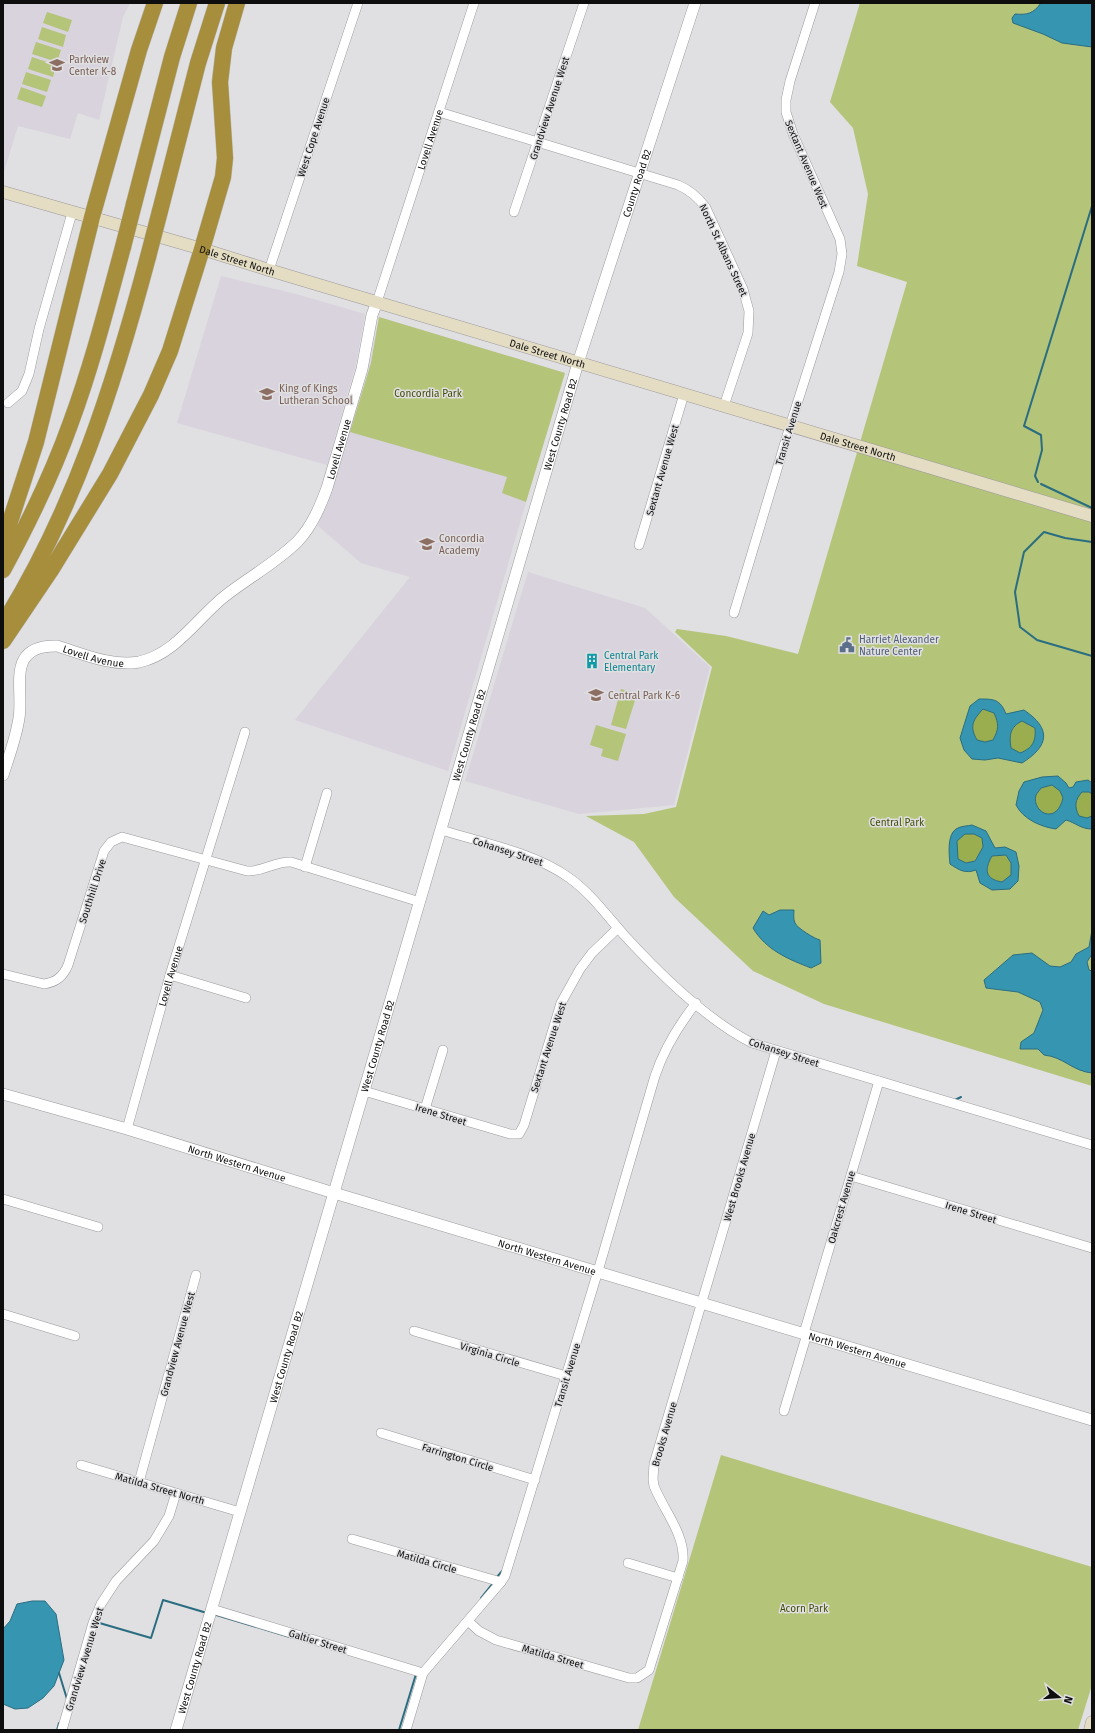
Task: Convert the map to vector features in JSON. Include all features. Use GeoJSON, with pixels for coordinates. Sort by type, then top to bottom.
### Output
{"type":"FeatureCollection","features":[{"type":"Feature","properties":{"kind":"highway"},"geometry":{"type":"LineString","coordinates":[[3,543],[15,505],[33,415],[61,304],[65,292],[79,272],[92,217],[139,50],[155,3]]}},
{"type":"Feature","properties":{"kind":"highway"},"geometry":{"type":"LineString","coordinates":[[3,570],[46,484],[71,423],[92,359],[123,247],[172,57],[189,3]]}},
{"type":"Feature","properties":{"kind":"highway"},"geometry":{"type":"LineString","coordinates":[[3,624],[41,557],[84,462],[118,366],[198,64],[217,3]]}},
{"type":"Feature","properties":{"kind":"highway"},"geometry":{"type":"LineString","coordinates":[[3,641],[51,570],[110,474],[130,439],[151,396],[170,351],[202,249],[225,166],[220,82],[224,48],[237,3]]}},
{"type":"Feature","properties":{"kind":"main road","name":"Dale Street North"},"geometry":{"type":"LineString","coordinates":[[3,192],[202,249],[1092,516]]}},
{"type":"Feature","properties":{"kind":"main road"},"geometry":{"type":"LineString","coordinates":[[1090,1730],[1092,1722]]}},
{"type":"Feature","properties":{"kind":"street","name":"West Cope Avenue"},"geometry":{"type":"LineString","coordinates":[[269,270],[358,3]]}},
{"type":"Feature","properties":{"kind":"street","name":"Lovell Avenue"},"geometry":{"type":"LineString","coordinates":[[3,775],[19,718],[20,669],[23,661],[32,652],[48,646],[57,646],[113,662],[130,663],[148,659],[167,649],[224,597],[272,563],[298,541],[314,518],[327,488],[362,369],[372,315],[474,3]]}},
{"type":"Feature","properties":{"kind":"street","name":"Grandview Avenue West"},"geometry":{"type":"LineString","coordinates":[[514,212],[584,3]]}},
{"type":"Feature","properties":{"kind":"street","name":"County Road B2"},"geometry":{"type":"LineString","coordinates":[[578,363],[695,3]]}},
{"type":"Feature","properties":{"kind":"street","name":"Sextant Avenue West"},"geometry":{"type":"LineString","coordinates":[[815,3],[790,81],[786,100],[786,112],[792,134],[840,239],[842,254]]}},
{"type":"Feature","properties":{"kind":"street","name":"North St Albans Street"},"geometry":{"type":"LineString","coordinates":[[439,112],[640,172],[686,188],[701,200],[706,208],[746,299],[749,311],[748,333],[724,406]]}},
{"type":"Feature","properties":{"kind":"street"},"geometry":{"type":"LineString","coordinates":[[8,402],[22,391],[29,374],[39,329],[72,213]]}},
{"type":"Feature","properties":{"kind":"street","name":"Transit Avenue"},"geometry":{"type":"LineString","coordinates":[[734,613],[790,426],[839,272],[842,254]]}},
{"type":"Feature","properties":{"kind":"street","name":"West County Road B2"},"geometry":{"type":"LineString","coordinates":[[176,1730],[578,363]]}},
{"type":"Feature","properties":{"kind":"street","name":"Sextant Avenue West"},"geometry":{"type":"LineString","coordinates":[[640,545],[684,394]]}},
{"type":"Feature","properties":{"kind":"street","name":"Lovell Avenue"},"geometry":{"type":"LineString","coordinates":[[127,1129],[170,975],[245,732]]}},
{"type":"Feature","properties":{"kind":"street"},"geometry":{"type":"LineString","coordinates":[[305,867],[327,793]]}},
{"type":"Feature","properties":{"kind":"street","name":"Cohansey Street"},"geometry":{"type":"LineString","coordinates":[[441,830],[526,856],[556,869],[581,887],[658,970],[724,1026],[752,1043],[1092,1145]]}},
{"type":"Feature","properties":{"kind":"street","name":"Southhill Drive"},"geometry":{"type":"LineString","coordinates":[[3,974],[37,984],[51,983],[62,976],[68,965],[104,851],[111,842],[116,839],[129,838],[206,861]]}},
{"type":"Feature","properties":{"kind":"street"},"geometry":{"type":"LineString","coordinates":[[206,861],[247,871],[259,870],[284,862],[420,902]]}},
{"type":"Feature","properties":{"kind":"street","name":"Sextant Avenue West"},"geometry":{"type":"LineString","coordinates":[[519,1134],[524,1125],[555,1022],[570,985],[592,953],[618,928]]}},
{"type":"Feature","properties":{"kind":"street"},"geometry":{"type":"LineString","coordinates":[[170,975],[246,998]]}},
{"type":"Feature","properties":{"kind":"street","name":"Transit Avenue"},"geometry":{"type":"LineString","coordinates":[[406,1730],[423,1673],[505,1576],[660,1061],[676,1030],[696,1003]]}},
{"type":"Feature","properties":{"kind":"street"},"geometry":{"type":"LineString","coordinates":[[425,1109],[443,1050]]}},
{"type":"Feature","properties":{"kind":"street","name":"West Brooks Avenue"},"geometry":{"type":"LineString","coordinates":[[702,1302],[776,1051]]}},
{"type":"Feature","properties":{"kind":"street","name":"Oakcrest Avenue"},"geometry":{"type":"LineString","coordinates":[[784,1411],[805,1333],[879,1081]]}},
{"type":"Feature","properties":{"kind":"street","name":"Irene Street"},"geometry":{"type":"LineString","coordinates":[[364,1091],[510,1134],[519,1134]]}},
{"type":"Feature","properties":{"kind":"street","name":"North Western Avenue"},"geometry":{"type":"LineString","coordinates":[[3,1094],[127,1129],[334,1193],[1092,1420]]}},
{"type":"Feature","properties":{"kind":"street","name":"Irene Street"},"geometry":{"type":"LineString","coordinates":[[851,1176],[1092,1248]]}},
{"type":"Feature","properties":{"kind":"street"},"geometry":{"type":"LineString","coordinates":[[3,1199],[98,1227]]}},
{"type":"Feature","properties":{"kind":"street","name":"Grandview Avenue West"},"geometry":{"type":"LineString","coordinates":[[139,1482],[196,1275]]}},
{"type":"Feature","properties":{"kind":"street","name":"Brooks Avenue"},"geometry":{"type":"LineString","coordinates":[[643,1675],[652,1664],[683,1561],[684,1550],[681,1540],[654,1486],[653,1470],[702,1302]]}},
{"type":"Feature","properties":{"kind":"street"},"geometry":{"type":"LineString","coordinates":[[3,1314],[75,1336]]}},
{"type":"Feature","properties":{"kind":"street","name":"Virginia Circle"},"geometry":{"type":"LineString","coordinates":[[414,1331],[566,1376]]}},
{"type":"Feature","properties":{"kind":"street","name":"Farrington Circle"},"geometry":{"type":"LineString","coordinates":[[382,1433],[535,1480]]}},
{"type":"Feature","properties":{"kind":"street","name":"Matilda Street North"},"geometry":{"type":"LineString","coordinates":[[81,1465],[240,1512]]}},
{"type":"Feature","properties":{"kind":"street","name":"Grandview Avenue West"},"geometry":{"type":"LineString","coordinates":[[62,1730],[93,1623],[101,1604],[116,1581],[154,1541],[169,1516],[176,1493]]}},
{"type":"Feature","properties":{"kind":"street","name":"Matilda Circle"},"geometry":{"type":"LineString","coordinates":[[352,1539],[501,1582]]}},
{"type":"Feature","properties":{"kind":"street"},"geometry":{"type":"LineString","coordinates":[[628,1564],[678,1578]]}},
{"type":"Feature","properties":{"kind":"street","name":"Galtier Street"},"geometry":{"type":"LineString","coordinates":[[212,1609],[423,1673]]}},
{"type":"Feature","properties":{"kind":"street","name":"Matilda Street"},"geometry":{"type":"LineString","coordinates":[[468,1621],[479,1631],[496,1640],[629,1678],[637,1678],[643,1675]]}},
{"type":"Feature","properties":{"kind":"shaded area","name":"Parkview Center K-8"},"geometry":{"type":"Polygon","coordinates":[[[3,3],[130,3],[123,17],[99,120],[78,113],[70,139],[18,126],[3,175],[3,3]]]}},
{"type":"Feature","properties":{"kind":"shaded area","name":"King of Kings Lutheran School"},"geometry":{"type":"Polygon","coordinates":[[[221,276],[296,294],[365,314],[356,364],[327,465],[177,423],[221,276]]]}},
{"type":"Feature","properties":{"kind":"shaded area","name":"Concordia Academy"},"geometry":{"type":"Polygon","coordinates":[[[379,317],[565,373],[448,771],[295,720],[410,577],[361,563],[318,526],[367,377],[379,317]]]}},
{"type":"Feature","properties":{"kind":"shaded area","name":"Central Park K-6"},"geometry":{"type":"Polygon","coordinates":[[[528,572],[645,608],[710,667],[674,805],[579,814],[465,781],[528,572]]]}},
{"type":"Feature","properties":{"kind":"green space","name":"Central Park"},"geometry":{"type":"Polygon","coordinates":[[[860,3],[1092,3],[1092,1086],[824,1004],[753,971],[674,897],[634,842],[586,816],[644,814],[676,807],[712,667],[675,632],[677,629],[726,636],[798,654],[907,282],[857,266],[868,194],[853,128],[830,102],[860,3]]]}},
{"type":"Feature","properties":{"kind":"green space"},"geometry":{"type":"Polygon","coordinates":[[[47,12],[72,20],[68,32],[43,23],[47,12]]]}},
{"type":"Feature","properties":{"kind":"green space"},"geometry":{"type":"Polygon","coordinates":[[[42,27],[66,35],[63,47],[38,39],[42,27]]]}},
{"type":"Feature","properties":{"kind":"green space"},"geometry":{"type":"Polygon","coordinates":[[[36,42],[61,50],[57,62],[32,54],[36,42]]]}},
{"type":"Feature","properties":{"kind":"green space"},"geometry":{"type":"Polygon","coordinates":[[[32,57],[56,65],[53,77],[28,69],[32,57]]]}},
{"type":"Feature","properties":{"kind":"green space"},"geometry":{"type":"Polygon","coordinates":[[[26,72],[51,80],[47,92],[22,84],[26,72]]]}},
{"type":"Feature","properties":{"kind":"green space"},"geometry":{"type":"Polygon","coordinates":[[[21,87],[46,96],[42,107],[17,99],[21,87]]]}},
{"type":"Feature","properties":{"kind":"green space","name":"Concordia Park"},"geometry":{"type":"Polygon","coordinates":[[[379,317],[565,373],[526,502],[502,493],[507,477],[350,432],[371,363],[379,317]]]}},
{"type":"Feature","properties":{"kind":"green space"},"geometry":{"type":"Polygon","coordinates":[[[621,689],[637,694],[626,729],[611,725],[621,689]]]}},
{"type":"Feature","properties":{"kind":"green space"},"geometry":{"type":"Polygon","coordinates":[[[983,709],[994,713],[997,720],[997,730],[993,740],[985,742],[977,740],[973,731],[973,724],[983,709]]]}},
{"type":"Feature","properties":{"kind":"green space"},"geometry":{"type":"Polygon","coordinates":[[[1022,721],[1035,728],[1035,733],[1034,741],[1031,747],[1020,753],[1011,748],[1010,735],[1015,726],[1022,721]]]}},
{"type":"Feature","properties":{"kind":"green space"},"geometry":{"type":"Polygon","coordinates":[[[596,725],[626,734],[618,761],[601,756],[603,749],[590,745],[596,725]]]}},
{"type":"Feature","properties":{"kind":"green space"},"geometry":{"type":"Polygon","coordinates":[[[1052,785],[1060,791],[1063,798],[1060,807],[1055,812],[1050,814],[1040,811],[1035,801],[1036,795],[1041,788],[1052,785]]]}},
{"type":"Feature","properties":{"kind":"green space"},"geometry":{"type":"Polygon","coordinates":[[[1082,792],[1089,792],[1092,794],[1092,816],[1087,818],[1079,816],[1076,809],[1077,800],[1082,792]]]}},
{"type":"Feature","properties":{"kind":"green space"},"geometry":{"type":"Polygon","coordinates":[[[965,834],[974,834],[982,838],[983,847],[974,861],[966,863],[958,859],[957,841],[965,834]]]}},
{"type":"Feature","properties":{"kind":"green space"},"geometry":{"type":"Polygon","coordinates":[[[1006,855],[1011,863],[1011,875],[1002,882],[989,876],[987,870],[992,856],[1006,855]]]}},
{"type":"Feature","properties":{"kind":"green space","name":"Acorn Park"},"geometry":{"type":"Polygon","coordinates":[[[721,1455],[1092,1567],[1092,1685],[1078,1730],[638,1730],[721,1455]]]}},
{"type":"Feature","properties":{"kind":"water"},"geometry":{"type":"Polygon","coordinates":[[[1041,3],[1092,3],[1092,47],[1062,43],[1013,23],[1012,18],[1015,14],[1030,13],[1041,3]]]}},
{"type":"Feature","properties":{"kind":"water"},"geometry":{"type":"Polygon","coordinates":[[[979,699],[989,699],[999,703],[1006,714],[1024,710],[1033,717],[1043,731],[1044,737],[1042,744],[1031,757],[1022,763],[998,758],[985,760],[972,759],[964,750],[960,738],[970,706],[979,699]],[[983,709],[973,723],[973,731],[977,740],[985,742],[993,740],[997,730],[997,720],[994,713],[983,709]],[[1022,721],[1015,726],[1010,735],[1011,748],[1020,753],[1028,749],[1033,744],[1035,733],[1035,728],[1022,721]]]}},
{"type":"Feature","properties":{"kind":"water"},"geometry":{"type":"Polygon","coordinates":[[[1058,776],[1069,788],[1073,787],[1076,782],[1088,780],[1092,783],[1092,794],[1089,792],[1082,792],[1077,800],[1076,809],[1079,816],[1087,818],[1092,816],[1092,829],[1082,827],[1066,820],[1056,829],[1050,828],[1033,822],[1019,810],[1016,805],[1019,791],[1024,782],[1042,777],[1058,776]],[[1052,785],[1041,788],[1036,795],[1035,801],[1040,811],[1050,814],[1055,812],[1060,807],[1063,798],[1060,791],[1052,785]]]}},
{"type":"Feature","properties":{"kind":"water"},"geometry":{"type":"Polygon","coordinates":[[[972,825],[986,831],[995,848],[1005,847],[1016,852],[1019,866],[1018,881],[1010,889],[992,890],[980,883],[976,870],[969,872],[962,871],[950,864],[949,845],[953,832],[958,828],[972,825]],[[965,834],[957,841],[958,859],[966,863],[975,861],[983,847],[982,838],[974,834],[965,834]],[[1006,855],[992,856],[987,870],[989,876],[996,881],[1002,882],[1011,875],[1011,863],[1006,855]]]}},
{"type":"Feature","properties":{"kind":"water"},"geometry":{"type":"Polygon","coordinates":[[[780,910],[794,910],[794,920],[796,925],[814,938],[820,940],[821,963],[811,968],[794,961],[778,953],[758,936],[753,928],[763,911],[769,915],[780,910]]]}},
{"type":"Feature","properties":{"kind":"water"},"geometry":{"type":"Polygon","coordinates":[[[1092,930],[1092,954],[1087,962],[1089,970],[1092,971],[1092,1073],[1079,1070],[1057,1058],[1044,1055],[1038,1049],[1020,1049],[1021,1042],[1034,1033],[1043,1010],[1040,1002],[1018,992],[986,988],[984,980],[1013,955],[1032,953],[1050,966],[1060,967],[1071,962],[1076,954],[1089,947],[1092,930]]]}},
{"type":"Feature","properties":{"kind":"water"},"geometry":{"type":"Polygon","coordinates":[[[32,1601],[45,1601],[56,1614],[64,1660],[54,1686],[43,1698],[28,1708],[15,1709],[3,1704],[3,1629],[10,1621],[17,1604],[32,1601]]]}},
{"type":"Feature","properties":{"kind":"waterway"},"geometry":{"type":"LineString","coordinates":[[1038,482],[1035,476],[1042,450],[1041,435],[1024,426],[1092,206]]}},
{"type":"Feature","properties":{"kind":"waterway"},"geometry":{"type":"LineString","coordinates":[[1041,484],[1092,508]]}},
{"type":"Feature","properties":{"kind":"waterway"},"geometry":{"type":"LineString","coordinates":[[1092,542],[1065,538],[1044,532],[1024,552],[1015,592],[1020,627],[1037,640],[1092,656]]}},
{"type":"Feature","properties":{"kind":"waterway"},"geometry":{"type":"LineString","coordinates":[[955,1100],[961,1097]]}},
{"type":"Feature","properties":{"kind":"waterway"},"geometry":{"type":"LineString","coordinates":[[497,1577],[503,1570]]}},
{"type":"Feature","properties":{"kind":"waterway"},"geometry":{"type":"LineString","coordinates":[[481,1598],[493,1583]]}},
{"type":"Feature","properties":{"kind":"waterway"},"geometry":{"type":"LineString","coordinates":[[96,1622],[151,1638],[163,1600],[207,1613]]}},
{"type":"Feature","properties":{"kind":"waterway"},"geometry":{"type":"LineString","coordinates":[[213,1614],[293,1638]]}},
{"type":"Feature","properties":{"kind":"waterway"},"geometry":{"type":"LineString","coordinates":[[59,1673],[67,1699]]}},
{"type":"Feature","properties":{"kind":"waterway"},"geometry":{"type":"LineString","coordinates":[[399,1730],[416,1674]]}},
{"type":"Feature","properties":{"kind":"waterway"},"geometry":{"type":"LineString","coordinates":[[57,1730],[59,1723]]}},
{"type":"Feature","properties":{"kind":"place","name":"Parkview Center K-8"},"geometry":{"type":"Point","coordinates":[57,65]}},
{"type":"Feature","properties":{"kind":"place","name":"King of Kings Lutheran School"},"geometry":{"type":"Point","coordinates":[267,394]}},
{"type":"Feature","properties":{"kind":"place","name":"Concordia Academy"},"geometry":{"type":"Point","coordinates":[427,544]}},
{"type":"Feature","properties":{"kind":"place","name":"Harriet Alexander Nature Center"},"geometry":{"type":"Point","coordinates":[847,645]}},
{"type":"Feature","properties":{"kind":"place","name":"Central Park Elementary"},"geometry":{"type":"Point","coordinates":[592,661]}},
{"type":"Feature","properties":{"kind":"place","name":"Central Park K-6"},"geometry":{"type":"Point","coordinates":[596,695]}}]}
